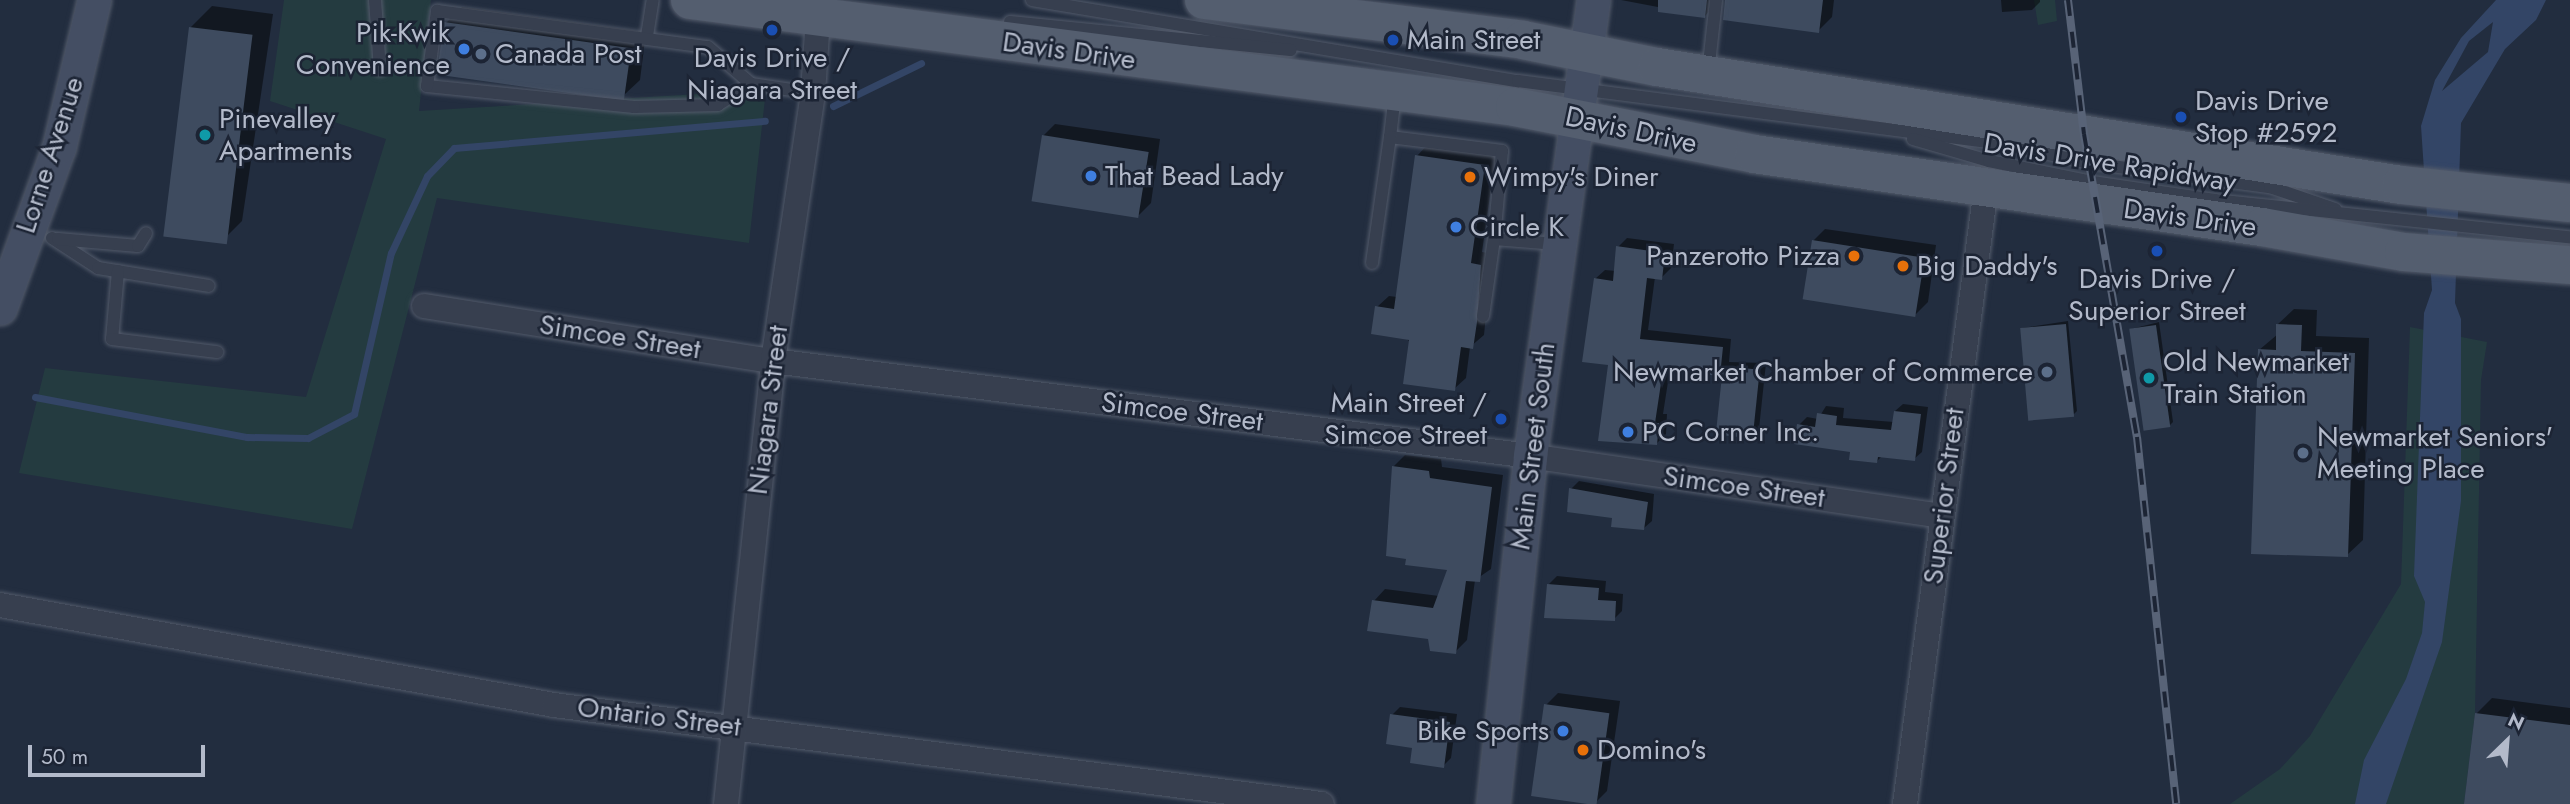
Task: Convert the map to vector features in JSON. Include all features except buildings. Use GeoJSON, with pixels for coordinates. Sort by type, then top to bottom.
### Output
{"type":"FeatureCollection","features":[{"type":"Feature","properties":{"kind":"main road","name":"Lorne Avenue"},"geometry":{"type":"LineString","coordinates":[[0,307],[39,236],[94,0]]}},
{"type":"Feature","properties":{"kind":"main road","name":"Davis Drive"},"geometry":{"type":"LineString","coordinates":[[690,0],[1395,93],[1583,87],[1708,74],[2270,175],[2401,218],[2531,231],[2570,202]]}},
{"type":"Feature","properties":{"kind":"main road","name":"Davis Drive"},"geometry":{"type":"LineString","coordinates":[[1204,0],[1523,40],[1647,136],[1986,188],[2264,216],[2401,218],[2531,231],[2570,265]]}},
{"type":"Feature","properties":{"kind":"main road","name":"Main Street South"},"geometry":{"type":"LineString","coordinates":[[1493,804],[1530,456],[1593,0]]}},
{"type":"Feature","properties":{"kind":"street","name":"Niagara Street"},"geometry":{"type":"LineString","coordinates":[[726,804],[732,725],[773,361],[813,93],[818,18]]}},
{"type":"Feature","properties":{"kind":"street","name":"Superior Street"},"geometry":{"type":"LineString","coordinates":[[1905,804],[1940,516],[1986,188]]}},
{"type":"Feature","properties":{"kind":"street","name":"Simcoe Street"},"geometry":{"type":"LineString","coordinates":[[424,306],[773,361],[1530,456],[1940,516]]}},
{"type":"Feature","properties":{"kind":"street","name":"Ontario Street"},"geometry":{"type":"LineString","coordinates":[[0,605],[554,705],[732,725],[1322,804]]}},
{"type":"Feature","properties":{"kind":"lane"},"geometry":{"type":"LineString","coordinates":[[375,0],[380,69]]}},
{"type":"Feature","properties":{"kind":"lane"},"geometry":{"type":"LineString","coordinates":[[647,36],[653,0]]}},
{"type":"Feature","properties":{"kind":"lane","name":"Davis Drive Rapidway"},"geometry":{"type":"LineString","coordinates":[[1032,0],[1102,9],[1347,55],[2002,144],[2089,163],[2270,175],[2335,209]]}},
{"type":"Feature","properties":{"kind":"lane"},"geometry":{"type":"LineString","coordinates":[[1708,74],[1716,0]]}},
{"type":"Feature","properties":{"kind":"lane"},"geometry":{"type":"LineString","coordinates":[[751,85],[718,105],[634,107],[427,86],[437,11],[647,36],[708,47],[751,85],[813,93]]}},
{"type":"Feature","properties":{"kind":"lane","name":"Davis Drive Rapidway"},"geometry":{"type":"LineString","coordinates":[[990,20],[1169,41],[1347,55]]}},
{"type":"Feature","properties":{"kind":"lane"},"geometry":{"type":"LineString","coordinates":[[1372,263],[1395,93]]}},
{"type":"Feature","properties":{"kind":"lane","name":"Davis Drive Rapidway"},"geometry":{"type":"LineString","coordinates":[[1883,129],[1989,162],[2264,216],[2335,209],[2401,218]]}},
{"type":"Feature","properties":{"kind":"lane"},"geometry":{"type":"LineString","coordinates":[[1390,137],[1502,151],[1494,239],[1483,316]]}},
{"type":"Feature","properties":{"kind":"lane"},"geometry":{"type":"LineString","coordinates":[[2264,216],[2270,175]]}},
{"type":"Feature","properties":{"kind":"lane"},"geometry":{"type":"LineString","coordinates":[[2531,231],[2570,227]]}},
{"type":"Feature","properties":{"kind":"lane"},"geometry":{"type":"LineString","coordinates":[[2531,231],[2570,237]]}},
{"type":"Feature","properties":{"kind":"lane"},"geometry":{"type":"LineString","coordinates":[[39,236],[138,246],[146,233]]}},
{"type":"Feature","properties":{"kind":"lane"},"geometry":{"type":"LineString","coordinates":[[39,236],[98,268],[209,286]]}},
{"type":"Feature","properties":{"kind":"lane"},"geometry":{"type":"LineString","coordinates":[[1494,239],[1558,244]]}},
{"type":"Feature","properties":{"kind":"lane"},"geometry":{"type":"LineString","coordinates":[[118,271],[112,339],[216,352]]}},
{"type":"Feature","properties":{"kind":"green space"},"geometry":{"type":"Polygon","coordinates":[[[284,0],[431,0],[419,111],[766,90],[749,243],[437,198],[352,529],[19,473],[45,368],[306,397],[386,139],[270,101],[284,0]]]}},
{"type":"Feature","properties":{"kind":"green space"},"geometry":{"type":"Polygon","coordinates":[[[2034,0],[2055,0],[2057,21],[2038,25],[2034,0]]]}},
{"type":"Feature","properties":{"kind":"green space"},"geometry":{"type":"Polygon","coordinates":[[[2410,327],[2487,342],[2481,380],[2475,713],[2464,804],[2230,804],[2280,769],[2310,736],[2401,584],[2410,327]]]}},
{"type":"Feature","properties":{"kind":"water"},"geometry":{"type":"Polygon","coordinates":[[[2496,0],[2546,0],[2536,20],[2505,49],[2461,123],[2455,303],[2461,319],[2461,501],[2442,642],[2386,804],[2355,804],[2364,760],[2406,679],[2422,633],[2425,602],[2414,576],[2424,313],[2432,290],[2421,126],[2435,80],[2461,38],[2496,0]],[[2493,22],[2469,41],[2442,91],[2488,52],[2493,22]]]}},
{"type":"Feature","properties":{"kind":"waterway"},"geometry":{"type":"LineString","coordinates":[[833,106],[921,63]]}},
{"type":"Feature","properties":{"kind":"waterway"},"geometry":{"type":"LineString","coordinates":[[35,397],[247,437],[308,438],[354,414],[391,253],[427,176],[454,148],[765,121]]}},
{"type":"Feature","properties":{"kind":"railway"},"geometry":{"type":"LineString","coordinates":[[2068,0],[2084,134],[2137,437],[2176,804]]}},
{"type":"Feature","properties":{"kind":"place","name":"Davis Drive / Niagara Street"},"geometry":{"type":"Point","coordinates":[772,30]}},
{"type":"Feature","properties":{"kind":"place","name":"Main Street"},"geometry":{"type":"Point","coordinates":[1393,40]}},
{"type":"Feature","properties":{"kind":"place","name":"Pik-Kwik Convenience"},"geometry":{"type":"Point","coordinates":[464,49]}},
{"type":"Feature","properties":{"kind":"place","name":"Canada Post"},"geometry":{"type":"Point","coordinates":[481,54]}},
{"type":"Feature","properties":{"kind":"place","name":"Davis Drive Stop #2592"},"geometry":{"type":"Point","coordinates":[2181,117]}},
{"type":"Feature","properties":{"kind":"place","name":"Pinevalley Apartments"},"geometry":{"type":"Point","coordinates":[205,135]}},
{"type":"Feature","properties":{"kind":"place","name":"That Bead Lady"},"geometry":{"type":"Point","coordinates":[1091,176]}},
{"type":"Feature","properties":{"kind":"place","name":"Wimpy's Diner"},"geometry":{"type":"Point","coordinates":[1470,177]}},
{"type":"Feature","properties":{"kind":"place","name":"Circle K"},"geometry":{"type":"Point","coordinates":[1456,227]}},
{"type":"Feature","properties":{"kind":"place","name":"Davis Drive / Superior Street"},"geometry":{"type":"Point","coordinates":[2157,251]}},
{"type":"Feature","properties":{"kind":"place","name":"Panzerotto Pizza"},"geometry":{"type":"Point","coordinates":[1854,256]}},
{"type":"Feature","properties":{"kind":"place","name":"Big Daddy's"},"geometry":{"type":"Point","coordinates":[1903,266]}},
{"type":"Feature","properties":{"kind":"place","name":"Newmarket Chamber of Commerce"},"geometry":{"type":"Point","coordinates":[2047,372]}},
{"type":"Feature","properties":{"kind":"place","name":"Old Newmarket Train Station"},"geometry":{"type":"Point","coordinates":[2149,378]}},
{"type":"Feature","properties":{"kind":"place","name":"Main Street / Simcoe Street"},"geometry":{"type":"Point","coordinates":[1501,419]}},
{"type":"Feature","properties":{"kind":"place","name":"PC Corner Inc."},"geometry":{"type":"Point","coordinates":[1628,432]}},
{"type":"Feature","properties":{"kind":"place","name":"Newmarket Seniors' Meeting Place"},"geometry":{"type":"Point","coordinates":[2303,453]}},
{"type":"Feature","properties":{"kind":"place","name":"Bike Sports"},"geometry":{"type":"Point","coordinates":[1563,731]}},
{"type":"Feature","properties":{"kind":"place","name":"Domino's"},"geometry":{"type":"Point","coordinates":[1583,750]}}]}
